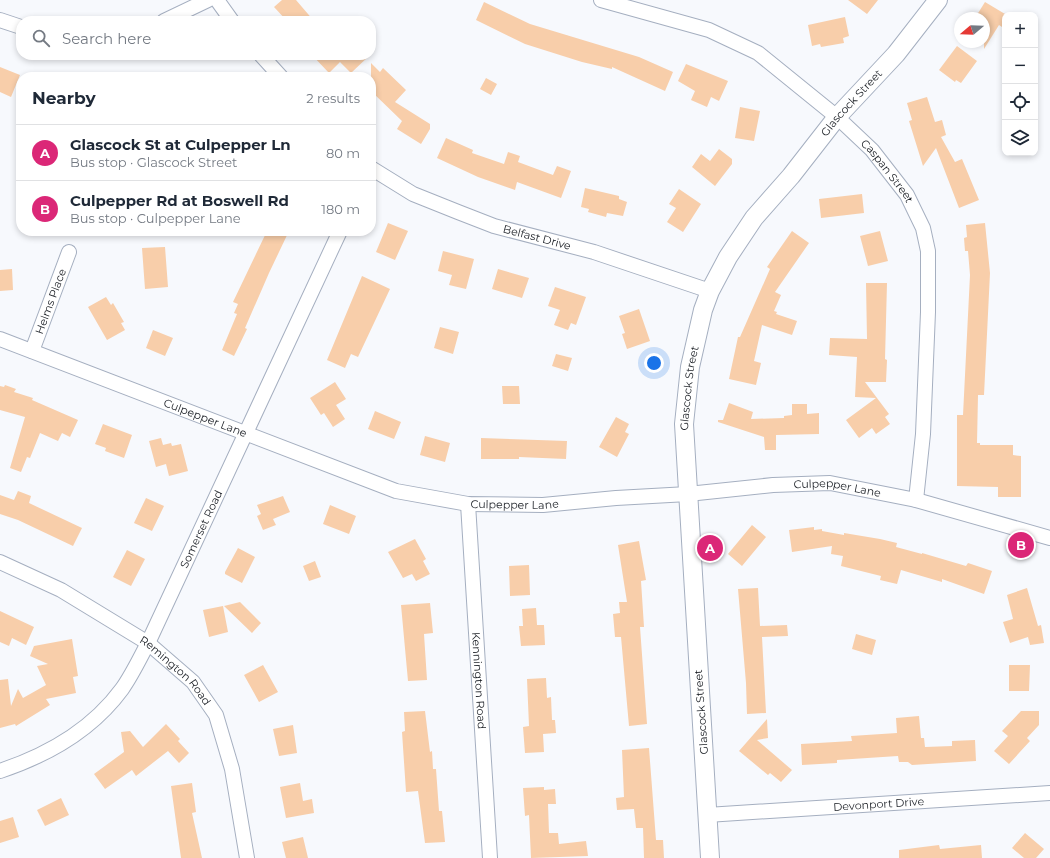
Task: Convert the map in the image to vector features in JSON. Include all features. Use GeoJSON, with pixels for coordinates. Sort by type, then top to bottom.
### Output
{"type":"FeatureCollection","features":[{"type":"Feature","properties":{"kind":"street"},"geometry":{"type":"LineString","coordinates":[[174,16],[208,0]]}},
{"type":"Feature","properties":{"kind":"street"},"geometry":{"type":"LineString","coordinates":[[217,0],[228,16]]}},
{"type":"Feature","properties":{"kind":"street","name":"Caspan Street"},"geometry":{"type":"LineString","coordinates":[[601,0],[709,30],[758,53],[837,117],[872,150],[907,195],[923,228],[928,251],[928,312],[923,434],[916,500]]}},
{"type":"Feature","properties":{"kind":"street","name":"Glascock Street"},"geometry":{"type":"LineString","coordinates":[[710,858],[684,424],[690,367],[703,310],[710,291],[728,257],[754,218],[791,176],[837,117],[896,54],[938,0]]}},
{"type":"Feature","properties":{"kind":"street"},"geometry":{"type":"LineString","coordinates":[[0,20],[16,25]]}},
{"type":"Feature","properties":{"kind":"street"},"geometry":{"type":"LineString","coordinates":[[266,60],[276,72]]}},
{"type":"Feature","properties":{"kind":"street","name":"Belfast Drive"},"geometry":{"type":"LineString","coordinates":[[376,171],[413,194],[494,226],[594,252],[710,291]]}},
{"type":"Feature","properties":{"kind":"street","name":"Somerset Road"},"geometry":{"type":"LineString","coordinates":[[0,771],[26,762],[68,740],[97,718],[123,688],[148,643],[338,236]]}},
{"type":"Feature","properties":{"kind":"street","name":"Helms Place"},"geometry":{"type":"LineString","coordinates":[[32,351],[69,252]]}},
{"type":"Feature","properties":{"kind":"street","name":"Culpepper Lane"},"geometry":{"type":"LineString","coordinates":[[0,339],[396,491],[468,504],[543,505],[616,498],[688,494],[773,485],[830,483],[916,500],[1050,538]]}},
{"type":"Feature","properties":{"kind":"street","name":"Kennington Road"},"geometry":{"type":"LineString","coordinates":[[468,504],[490,858]]}},
{"type":"Feature","properties":{"kind":"street","name":"Remington Road"},"geometry":{"type":"LineString","coordinates":[[0,562],[61,590],[148,643],[193,682],[216,715],[232,769],[246,858]]}},
{"type":"Feature","properties":{"kind":"street","name":"Devonport Drive"},"geometry":{"type":"LineString","coordinates":[[708,815],[1050,793]]}},
{"type":"Feature","properties":{"kind":"building"},"geometry":{"type":"Polygon","coordinates":[[[282,0],[296,0],[310,16],[282,16],[274,7],[282,0]]]}},
{"type":"Feature","properties":{"kind":"building"},"geometry":{"type":"Polygon","coordinates":[[[848,0],[878,0],[867,14],[848,0]]]}},
{"type":"Feature","properties":{"kind":"building"},"geometry":{"type":"Polygon","coordinates":[[[484,2],[530,24],[639,57],[673,72],[665,91],[612,67],[612,69],[582,62],[525,44],[476,20],[484,2]]]}},
{"type":"Feature","properties":{"kind":"building"},"geometry":{"type":"Polygon","coordinates":[[[985,2],[1002,12],[1002,27],[999,25],[990,39],[990,12],[979,12],[985,2]]]}},
{"type":"Feature","properties":{"kind":"building"},"geometry":{"type":"Polygon","coordinates":[[[845,17],[849,36],[843,38],[844,43],[821,47],[820,44],[812,46],[808,25],[845,17]]]}},
{"type":"Feature","properties":{"kind":"building"},"geometry":{"type":"Polygon","coordinates":[[[956,48],[960,48],[977,61],[961,83],[956,80],[955,82],[939,70],[956,48]]]}},
{"type":"Feature","properties":{"kind":"building"},"geometry":{"type":"Polygon","coordinates":[[[317,60],[365,60],[352,72],[350,72],[340,62],[330,72],[328,72],[317,60]]]}},
{"type":"Feature","properties":{"kind":"building"},"geometry":{"type":"Polygon","coordinates":[[[371,63],[380,72],[383,68],[406,90],[395,102],[430,124],[430,129],[421,144],[397,129],[402,121],[376,96],[376,72],[371,72],[371,63]]]}},
{"type":"Feature","properties":{"kind":"building"},"geometry":{"type":"Polygon","coordinates":[[[686,64],[728,81],[719,101],[711,97],[707,107],[691,100],[695,91],[678,81],[686,64]]]}},
{"type":"Feature","properties":{"kind":"building"},"geometry":{"type":"Polygon","coordinates":[[[0,67],[16,73],[16,85],[11,97],[0,92],[0,67]]]}},
{"type":"Feature","properties":{"kind":"building"},"geometry":{"type":"Polygon","coordinates":[[[486,78],[497,84],[491,95],[480,89],[486,78]]]}},
{"type":"Feature","properties":{"kind":"building"},"geometry":{"type":"Polygon","coordinates":[[[927,97],[935,122],[942,120],[946,135],[941,137],[955,162],[962,159],[979,200],[959,208],[936,148],[923,166],[909,121],[912,120],[907,103],[927,97]]]}},
{"type":"Feature","properties":{"kind":"building"},"geometry":{"type":"Polygon","coordinates":[[[740,107],[760,111],[754,141],[735,138],[740,107]]]}},
{"type":"Feature","properties":{"kind":"building"},"geometry":{"type":"Polygon","coordinates":[[[446,138],[473,150],[472,153],[504,164],[508,152],[520,156],[518,162],[553,175],[557,166],[571,171],[561,198],[517,182],[515,190],[478,177],[437,158],[446,138]]]}},
{"type":"Feature","properties":{"kind":"building"},"geometry":{"type":"Polygon","coordinates":[[[719,149],[732,159],[732,164],[715,186],[692,167],[701,154],[710,161],[719,149]]]}},
{"type":"Feature","properties":{"kind":"building"},"geometry":{"type":"Polygon","coordinates":[[[585,188],[619,196],[619,199],[627,202],[623,216],[607,213],[606,217],[588,212],[589,209],[581,207],[585,188]]]}},
{"type":"Feature","properties":{"kind":"building"},"geometry":{"type":"Polygon","coordinates":[[[679,189],[701,204],[683,232],[667,222],[676,208],[669,204],[679,189]]]}},
{"type":"Feature","properties":{"kind":"building"},"geometry":{"type":"Polygon","coordinates":[[[862,194],[864,213],[821,218],[819,199],[862,194]]]}},
{"type":"Feature","properties":{"kind":"building"},"geometry":{"type":"Polygon","coordinates":[[[388,223],[408,231],[395,260],[376,252],[388,223]]]}},
{"type":"Feature","properties":{"kind":"building"},"geometry":{"type":"Polygon","coordinates":[[[985,223],[990,273],[984,395],[978,395],[977,443],[980,443],[980,445],[1013,445],[1013,455],[1021,456],[1021,497],[998,497],[998,487],[957,486],[957,415],[963,415],[970,275],[968,251],[965,251],[964,238],[967,237],[966,225],[985,223]]]}},
{"type":"Feature","properties":{"kind":"building"},"geometry":{"type":"Polygon","coordinates":[[[792,231],[809,243],[775,292],[781,295],[774,311],[777,312],[776,314],[797,321],[792,335],[762,325],[754,361],[761,363],[756,385],[729,379],[738,337],[740,337],[770,269],[767,267],[792,231]]]}},
{"type":"Feature","properties":{"kind":"building"},"geometry":{"type":"Polygon","coordinates":[[[880,231],[888,261],[868,266],[860,236],[880,231]]]}},
{"type":"Feature","properties":{"kind":"building"},"geometry":{"type":"Polygon","coordinates":[[[265,236],[287,236],[269,273],[245,328],[247,329],[234,356],[222,350],[237,314],[234,313],[238,304],[233,302],[265,236]]]}},
{"type":"Feature","properties":{"kind":"building"},"geometry":{"type":"Polygon","coordinates":[[[165,247],[168,287],[145,289],[142,248],[165,247]]]}},
{"type":"Feature","properties":{"kind":"building"},"geometry":{"type":"Polygon","coordinates":[[[443,251],[474,259],[466,289],[449,285],[452,275],[438,271],[443,251]]]}},
{"type":"Feature","properties":{"kind":"building"},"geometry":{"type":"Polygon","coordinates":[[[12,269],[13,290],[0,291],[0,270],[12,269]]]}},
{"type":"Feature","properties":{"kind":"building"},"geometry":{"type":"Polygon","coordinates":[[[498,269],[529,278],[522,298],[492,289],[498,269]]]}},
{"type":"Feature","properties":{"kind":"building"},"geometry":{"type":"Polygon","coordinates":[[[362,276],[390,289],[358,357],[351,354],[345,368],[327,360],[362,276]]]}},
{"type":"Feature","properties":{"kind":"building"},"geometry":{"type":"Polygon","coordinates":[[[866,283],[887,283],[885,359],[887,360],[886,382],[865,382],[889,414],[885,417],[890,424],[876,434],[872,428],[859,438],[846,420],[876,398],[855,397],[857,357],[829,355],[830,338],[867,339],[866,283]]]}},
{"type":"Feature","properties":{"kind":"building"},"geometry":{"type":"Polygon","coordinates":[[[555,287],[586,297],[576,325],[571,323],[568,330],[554,325],[560,310],[548,306],[555,287]]]}},
{"type":"Feature","properties":{"kind":"building"},"geometry":{"type":"Polygon","coordinates":[[[106,297],[111,305],[113,303],[124,322],[121,323],[125,330],[107,340],[88,307],[106,297]]]}},
{"type":"Feature","properties":{"kind":"building"},"geometry":{"type":"Polygon","coordinates":[[[639,309],[650,341],[627,349],[622,334],[625,333],[619,316],[639,309]]]}},
{"type":"Feature","properties":{"kind":"building"},"geometry":{"type":"Polygon","coordinates":[[[440,327],[459,332],[453,354],[434,348],[440,327]]]}},
{"type":"Feature","properties":{"kind":"building"},"geometry":{"type":"Polygon","coordinates":[[[153,330],[173,338],[165,356],[146,348],[153,330]]]}},
{"type":"Feature","properties":{"kind":"building"},"geometry":{"type":"Polygon","coordinates":[[[556,354],[572,358],[568,371],[552,366],[556,354]]]}},
{"type":"Feature","properties":{"kind":"building"},"geometry":{"type":"Polygon","coordinates":[[[335,382],[346,399],[336,405],[345,419],[333,427],[324,413],[321,415],[310,398],[335,382]]]}},
{"type":"Feature","properties":{"kind":"building"},"geometry":{"type":"Polygon","coordinates":[[[5,385],[16,389],[14,392],[33,398],[32,400],[78,420],[70,437],[62,433],[58,441],[40,433],[30,458],[27,457],[21,472],[10,468],[25,417],[0,410],[0,386],[4,387],[5,385]]]}},
{"type":"Feature","properties":{"kind":"building"},"geometry":{"type":"Polygon","coordinates":[[[502,386],[519,386],[520,404],[503,404],[502,386]]]}},
{"type":"Feature","properties":{"kind":"building"},"geometry":{"type":"Polygon","coordinates":[[[729,403],[753,412],[751,419],[784,418],[784,416],[792,415],[792,404],[807,404],[807,414],[819,413],[819,434],[776,435],[776,450],[765,450],[764,437],[718,422],[718,420],[723,420],[729,403]]]}},
{"type":"Feature","properties":{"kind":"building"},"geometry":{"type":"Polygon","coordinates":[[[375,411],[401,422],[394,439],[368,429],[375,411]]]}},
{"type":"Feature","properties":{"kind":"building"},"geometry":{"type":"Polygon","coordinates":[[[616,417],[629,424],[625,432],[629,434],[617,457],[599,447],[616,417]]]}},
{"type":"Feature","properties":{"kind":"building"},"geometry":{"type":"Polygon","coordinates":[[[103,424],[132,435],[124,458],[105,451],[106,448],[95,444],[103,424]]]}},
{"type":"Feature","properties":{"kind":"building"},"geometry":{"type":"Polygon","coordinates":[[[425,436],[450,443],[445,462],[420,455],[425,436]]]}},
{"type":"Feature","properties":{"kind":"building"},"geometry":{"type":"Polygon","coordinates":[[[161,438],[163,445],[171,443],[172,446],[181,444],[188,471],[169,476],[166,464],[156,467],[149,441],[161,438]]]}},
{"type":"Feature","properties":{"kind":"building"},"geometry":{"type":"Polygon","coordinates":[[[481,438],[567,441],[566,459],[519,457],[519,459],[481,459],[481,438]]]}},
{"type":"Feature","properties":{"kind":"building"},"geometry":{"type":"Polygon","coordinates":[[[18,491],[31,496],[29,503],[82,528],[73,546],[18,520],[0,514],[0,495],[14,500],[18,491]]]}},
{"type":"Feature","properties":{"kind":"building"},"geometry":{"type":"Polygon","coordinates":[[[283,496],[290,512],[273,519],[276,525],[263,530],[257,516],[261,514],[257,505],[283,496]]]}},
{"type":"Feature","properties":{"kind":"building"},"geometry":{"type":"Polygon","coordinates":[[[146,498],[164,506],[152,531],[134,523],[146,498]]]}},
{"type":"Feature","properties":{"kind":"building"},"geometry":{"type":"Polygon","coordinates":[[[330,505],[356,516],[349,534],[323,524],[330,505]]]}},
{"type":"Feature","properties":{"kind":"building"},"geometry":{"type":"Polygon","coordinates":[[[752,525],[766,537],[742,566],[728,554],[752,525]]]}},
{"type":"Feature","properties":{"kind":"building"},"geometry":{"type":"Polygon","coordinates":[[[814,527],[814,530],[822,529],[822,531],[844,535],[844,533],[897,543],[896,547],[966,566],[968,563],[992,571],[984,594],[942,579],[942,582],[901,570],[897,584],[880,580],[881,576],[841,566],[843,556],[831,554],[832,546],[792,552],[789,530],[814,527]]]}},
{"type":"Feature","properties":{"kind":"building"},"geometry":{"type":"Polygon","coordinates":[[[415,539],[426,559],[423,561],[430,574],[416,581],[412,574],[403,578],[388,552],[415,539]]]}},
{"type":"Feature","properties":{"kind":"building"},"geometry":{"type":"Polygon","coordinates":[[[639,541],[646,580],[641,581],[644,627],[640,627],[647,724],[629,726],[621,637],[615,637],[613,614],[620,613],[619,602],[627,602],[618,545],[639,541]]]}},
{"type":"Feature","properties":{"kind":"building"},"geometry":{"type":"Polygon","coordinates":[[[238,548],[255,557],[242,583],[225,574],[238,548]]]}},
{"type":"Feature","properties":{"kind":"building"},"geometry":{"type":"Polygon","coordinates":[[[127,550],[145,559],[131,586],[113,577],[127,550]]]}},
{"type":"Feature","properties":{"kind":"building"},"geometry":{"type":"Polygon","coordinates":[[[315,561],[321,577],[309,581],[303,566],[315,561]]]}},
{"type":"Feature","properties":{"kind":"building"},"geometry":{"type":"Polygon","coordinates":[[[529,565],[530,595],[510,596],[509,566],[529,565]]]}},
{"type":"Feature","properties":{"kind":"building"},"geometry":{"type":"Polygon","coordinates":[[[758,588],[760,626],[787,625],[788,636],[762,637],[766,713],[747,714],[746,683],[738,589],[758,588]]]}},
{"type":"Feature","properties":{"kind":"building"},"geometry":{"type":"Polygon","coordinates":[[[1027,588],[1038,626],[1041,625],[1044,643],[1030,645],[1028,637],[1010,643],[1003,622],[1013,619],[1007,595],[1027,588]]]}},
{"type":"Feature","properties":{"kind":"building"},"geometry":{"type":"Polygon","coordinates":[[[240,602],[261,623],[252,633],[224,606],[240,602]]]}},
{"type":"Feature","properties":{"kind":"building"},"geometry":{"type":"Polygon","coordinates":[[[430,603],[433,633],[424,634],[427,680],[408,681],[401,605],[430,603]]]}},
{"type":"Feature","properties":{"kind":"building"},"geometry":{"type":"Polygon","coordinates":[[[223,606],[228,632],[209,637],[203,610],[223,606]]]}},
{"type":"Feature","properties":{"kind":"building"},"geometry":{"type":"Polygon","coordinates":[[[536,608],[537,625],[544,625],[545,645],[521,646],[519,626],[523,626],[522,609],[536,608]]]}},
{"type":"Feature","properties":{"kind":"building"},"geometry":{"type":"Polygon","coordinates":[[[0,611],[34,627],[26,645],[12,638],[9,646],[0,642],[0,611]]]}},
{"type":"Feature","properties":{"kind":"building"},"geometry":{"type":"Polygon","coordinates":[[[856,634],[876,640],[872,655],[852,649],[856,634]]]}},
{"type":"Feature","properties":{"kind":"building"},"geometry":{"type":"Polygon","coordinates":[[[72,639],[78,676],[73,677],[76,693],[46,699],[50,705],[16,726],[15,724],[0,728],[0,680],[8,679],[11,706],[18,689],[23,698],[46,685],[37,666],[48,664],[30,656],[34,646],[72,639]]]}},
{"type":"Feature","properties":{"kind":"building"},"geometry":{"type":"Polygon","coordinates":[[[263,665],[278,692],[259,702],[244,675],[263,665]]]}},
{"type":"Feature","properties":{"kind":"building"},"geometry":{"type":"Polygon","coordinates":[[[1009,665],[1030,665],[1029,691],[1009,691],[1009,665]]]}},
{"type":"Feature","properties":{"kind":"building"},"geometry":{"type":"Polygon","coordinates":[[[546,678],[547,698],[551,697],[552,720],[555,720],[556,733],[543,734],[544,752],[525,753],[523,727],[529,726],[527,679],[546,678]]]}},
{"type":"Feature","properties":{"kind":"building"},"geometry":{"type":"Polygon","coordinates":[[[425,711],[430,752],[432,751],[433,769],[436,769],[439,811],[442,811],[445,842],[425,843],[418,791],[406,792],[402,732],[405,731],[404,712],[425,711]]]}},
{"type":"Feature","properties":{"kind":"building"},"geometry":{"type":"Polygon","coordinates":[[[1021,711],[1039,711],[1039,725],[1027,738],[1030,741],[1009,764],[994,751],[1008,736],[1002,731],[1021,711]]]}},
{"type":"Feature","properties":{"kind":"building"},"geometry":{"type":"Polygon","coordinates":[[[919,716],[921,738],[924,738],[925,747],[952,746],[952,741],[975,740],[976,761],[912,765],[908,762],[899,762],[898,756],[837,760],[837,763],[802,765],[801,744],[852,741],[851,736],[897,733],[896,718],[919,716]]]}},
{"type":"Feature","properties":{"kind":"building"},"geometry":{"type":"Polygon","coordinates":[[[767,719],[768,738],[757,740],[792,770],[781,782],[770,773],[768,775],[739,751],[767,719]]]}},
{"type":"Feature","properties":{"kind":"building"},"geometry":{"type":"Polygon","coordinates":[[[166,724],[180,739],[178,741],[189,753],[179,763],[168,751],[136,776],[132,770],[105,789],[94,774],[124,752],[121,732],[130,731],[143,747],[166,724]]]}},
{"type":"Feature","properties":{"kind":"building"},"geometry":{"type":"Polygon","coordinates":[[[293,725],[297,753],[279,756],[273,729],[293,725]]]}},
{"type":"Feature","properties":{"kind":"building"},"geometry":{"type":"Polygon","coordinates":[[[649,748],[656,840],[663,840],[664,858],[644,858],[643,828],[636,828],[634,809],[617,810],[616,798],[624,797],[622,750],[649,748]]]}},
{"type":"Feature","properties":{"kind":"building"},"geometry":{"type":"Polygon","coordinates":[[[192,783],[196,812],[192,813],[202,858],[181,858],[171,786],[192,783]]]}},
{"type":"Feature","properties":{"kind":"building"},"geometry":{"type":"Polygon","coordinates":[[[300,783],[303,801],[312,799],[314,813],[286,818],[280,787],[300,783]]]}},
{"type":"Feature","properties":{"kind":"building"},"geometry":{"type":"Polygon","coordinates":[[[544,787],[544,790],[555,789],[556,804],[548,804],[549,833],[558,833],[559,844],[586,841],[588,856],[531,858],[529,815],[525,816],[523,788],[544,787]]]}},
{"type":"Feature","properties":{"kind":"building"},"geometry":{"type":"Polygon","coordinates":[[[61,798],[69,815],[45,826],[37,810],[61,798]]]}},
{"type":"Feature","properties":{"kind":"building"},"geometry":{"type":"Polygon","coordinates":[[[13,817],[19,837],[0,843],[0,821],[13,817]]]}},
{"type":"Feature","properties":{"kind":"building"},"geometry":{"type":"Polygon","coordinates":[[[1025,833],[1044,849],[1036,858],[1024,858],[1012,848],[1025,833]]]}},
{"type":"Feature","properties":{"kind":"building"},"geometry":{"type":"Polygon","coordinates":[[[303,837],[308,858],[286,858],[282,842],[303,837]]]}},
{"type":"Feature","properties":{"kind":"building"},"geometry":{"type":"Polygon","coordinates":[[[939,845],[940,849],[981,845],[982,858],[899,858],[899,850],[939,845]]]}},
{"type":"Feature","properties":{"kind":"place","name":"Culpepper Rd at Boswell Rd"},"geometry":{"type":"Point","coordinates":[1021,545]}},
{"type":"Feature","properties":{"kind":"place","name":"Glascock St at Culpepper Ln"},"geometry":{"type":"Point","coordinates":[710,548]}}]}
